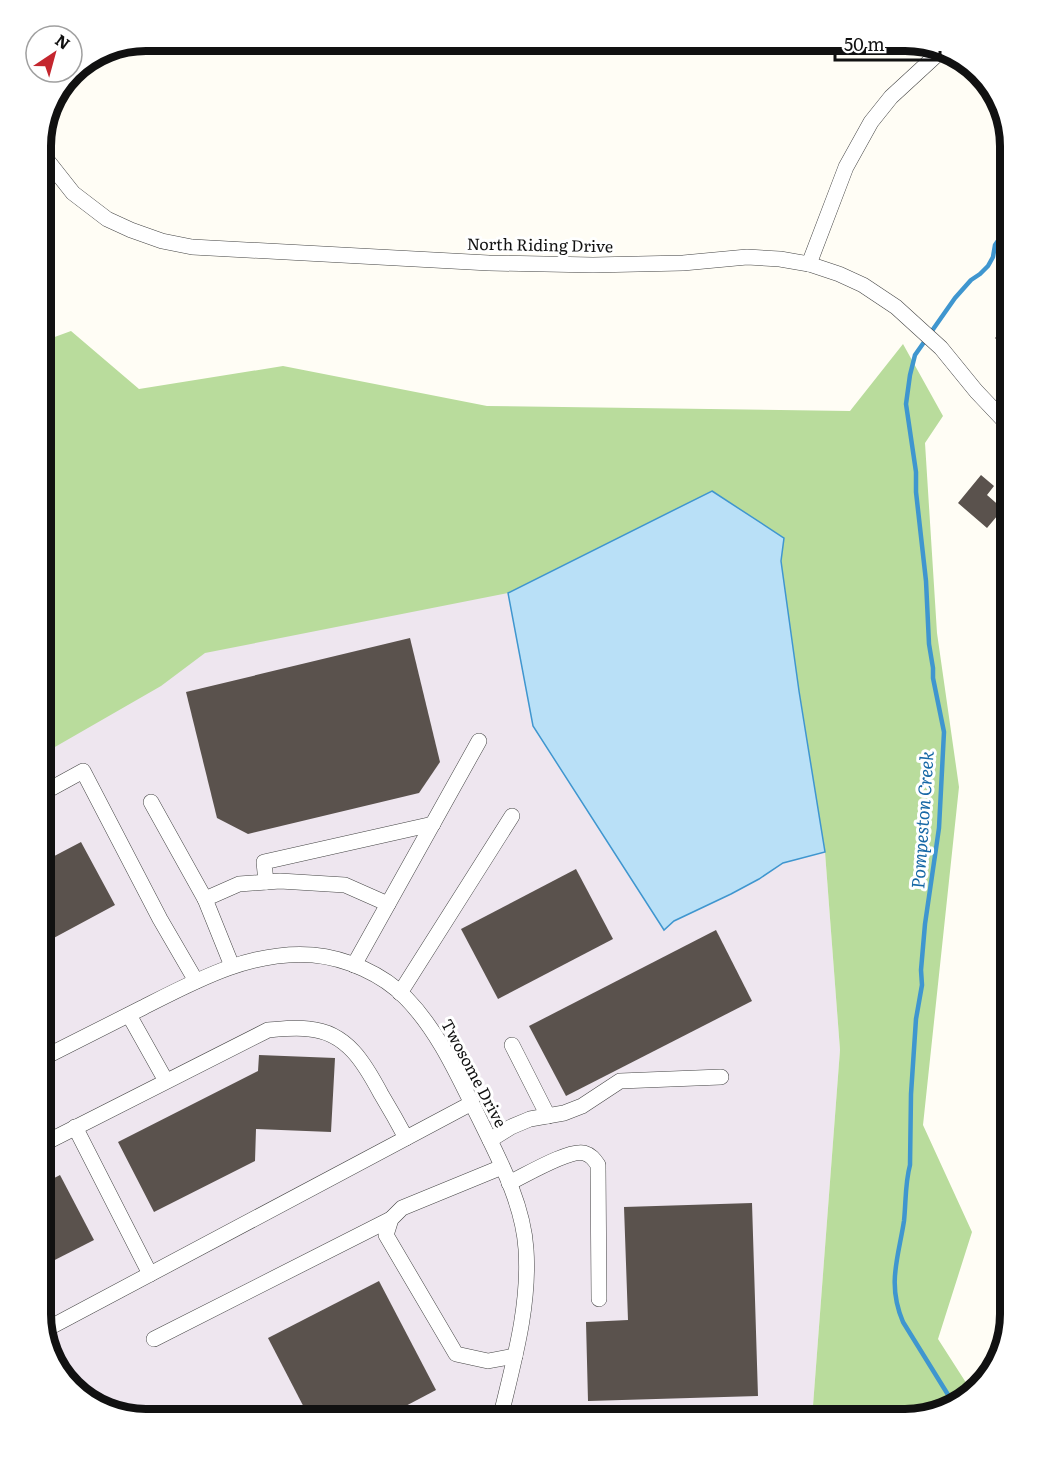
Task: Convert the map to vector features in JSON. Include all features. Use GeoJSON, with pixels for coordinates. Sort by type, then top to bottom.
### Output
{"type":"FeatureCollection","features":[{"type":"Feature","properties":{"kind":"street"},"geometry":{"type":"LineString","coordinates":[[809,264],[846,167],[871,122],[891,97],[936,56]]}},
{"type":"Feature","properties":{"kind":"street","name":"North Riding Drive"},"geometry":{"type":"LineString","coordinates":[[51,165],[73,193],[107,219],[131,231],[162,241],[192,247],[489,263],[593,265],[683,263],[747,257],[809,264],[863,285],[896,307],[941,348],[976,391],[1000,416]]}},
{"type":"Feature","properties":{"kind":"street"},"geometry":{"type":"LineString","coordinates":[[354,965],[479,741]]}},
{"type":"Feature","properties":{"kind":"street"},"geometry":{"type":"LineString","coordinates":[[51,789],[83,771],[160,919],[196,981]]}},
{"type":"Feature","properties":{"kind":"street"},"geometry":{"type":"LineString","coordinates":[[151,802],[206,899],[232,966]]}},
{"type":"Feature","properties":{"kind":"street"},"geometry":{"type":"LineString","coordinates":[[400,993],[512,816]]}},
{"type":"Feature","properties":{"kind":"street"},"geometry":{"type":"LineString","coordinates":[[266,882],[264,862],[433,824]]}},
{"type":"Feature","properties":{"kind":"street"},"geometry":{"type":"LineString","coordinates":[[206,899],[239,884],[280,881],[345,885],[388,904]]}},
{"type":"Feature","properties":{"kind":"street","name":"Twosome Drive"},"geometry":{"type":"LineString","coordinates":[[51,1054],[196,981],[232,966],[260,959],[314,955],[363,968],[385,981],[400,993],[422,1017],[438,1039],[490,1140],[522,1220],[526,1248],[524,1307],[502,1409]]}},
{"type":"Feature","properties":{"kind":"street"},"geometry":{"type":"LineString","coordinates":[[129,1015],[166,1081]]}},
{"type":"Feature","properties":{"kind":"street"},"geometry":{"type":"LineString","coordinates":[[51,1139],[267,1030],[310,1029],[333,1036],[352,1049],[366,1066],[406,1138]]}},
{"type":"Feature","properties":{"kind":"street"},"geometry":{"type":"LineString","coordinates":[[512,1045],[548,1116]]}},
{"type":"Feature","properties":{"kind":"street"},"geometry":{"type":"LineString","coordinates":[[490,1140],[530,1119],[564,1113],[582,1106],[620,1081],[721,1077]]}},
{"type":"Feature","properties":{"kind":"street"},"geometry":{"type":"LineString","coordinates":[[52,1326],[472,1103]]}},
{"type":"Feature","properties":{"kind":"street"},"geometry":{"type":"LineString","coordinates":[[75,1127],[150,1274]]}},
{"type":"Feature","properties":{"kind":"street"},"geometry":{"type":"LineString","coordinates":[[509,1183],[574,1153],[583,1152],[592,1157],[598,1165],[599,1299]]}},
{"type":"Feature","properties":{"kind":"street"},"geometry":{"type":"LineString","coordinates":[[154,1339],[391,1219],[402,1208],[502,1167]]}},
{"type":"Feature","properties":{"kind":"street"},"geometry":{"type":"LineString","coordinates":[[391,1219],[386,1234],[456,1354],[488,1361],[514,1356]]}},
{"type":"Feature","properties":{"kind":"shaded area"},"geometry":{"type":"Polygon","coordinates":[[[51,435],[91,497],[567,481],[858,521],[825,852],[840,1050],[813,1409],[140,1409],[115,1404],[88,1389],[71,1372],[58,1350],[54,1339],[51,1314],[51,435]]]}},
{"type":"Feature","properties":{"kind":"green space"},"geometry":{"type":"Polygon","coordinates":[[[71,331],[139,389],[283,366],[487,406],[850,411],[903,344],[943,416],[925,443],[937,633],[959,787],[923,1125],[972,1232],[938,1339],[968,1385],[963,1389],[941,1402],[917,1408],[813,1409],[840,1050],[825,852],[781,561],[784,538],[712,491],[508,593],[205,653],[161,686],[51,749],[51,338],[71,331]]]}},
{"type":"Feature","properties":{"kind":"water"},"geometry":{"type":"Polygon","coordinates":[[[712,491],[784,538],[781,561],[825,852],[783,863],[731,894],[674,921],[664,930],[533,726],[508,593],[712,491]]]}},
{"type":"Feature","properties":{"kind":"building"},"geometry":{"type":"Polygon","coordinates":[[[1000,333],[1000,343],[995,338],[1000,333]]]}},
{"type":"Feature","properties":{"kind":"building"},"geometry":{"type":"Polygon","coordinates":[[[981,475],[994,486],[987,495],[1000,506],[1000,513],[987,528],[958,503],[981,475]]]}},
{"type":"Feature","properties":{"kind":"building"},"geometry":{"type":"Polygon","coordinates":[[[410,638],[440,762],[419,793],[248,834],[217,818],[186,692],[410,638]]]}},
{"type":"Feature","properties":{"kind":"building"},"geometry":{"type":"Polygon","coordinates":[[[81,842],[115,905],[51,939],[51,858],[81,842]]]}},
{"type":"Feature","properties":{"kind":"building"},"geometry":{"type":"Polygon","coordinates":[[[576,869],[613,939],[498,999],[461,929],[576,869]]]}},
{"type":"Feature","properties":{"kind":"building"},"geometry":{"type":"Polygon","coordinates":[[[716,930],[752,1001],[566,1096],[529,1026],[716,930]]]}},
{"type":"Feature","properties":{"kind":"building"},"geometry":{"type":"Polygon","coordinates":[[[259,1055],[335,1058],[331,1132],[256,1129],[255,1161],[154,1212],[118,1142],[258,1071],[259,1055]]]}},
{"type":"Feature","properties":{"kind":"building"},"geometry":{"type":"Polygon","coordinates":[[[60,1175],[94,1240],[51,1262],[51,1180],[60,1175]]]}},
{"type":"Feature","properties":{"kind":"building"},"geometry":{"type":"Polygon","coordinates":[[[752,1203],[758,1396],[588,1401],[586,1322],[628,1320],[624,1207],[752,1203]]]}},
{"type":"Feature","properties":{"kind":"building"},"geometry":{"type":"Polygon","coordinates":[[[379,1281],[436,1390],[400,1409],[305,1409],[268,1338],[379,1281]]]}},
{"type":"Feature","properties":{"kind":"waterway","name":"Pompeston Creek"},"geometry":{"type":"LineString","coordinates":[[950,1398],[903,1322],[898,1308],[895,1283],[910,1165],[911,1094],[916,1019],[922,985],[925,924],[939,828],[944,732],[929,644],[916,472],[906,404],[915,355],[955,298],[988,266],[1000,238]]}}]}
